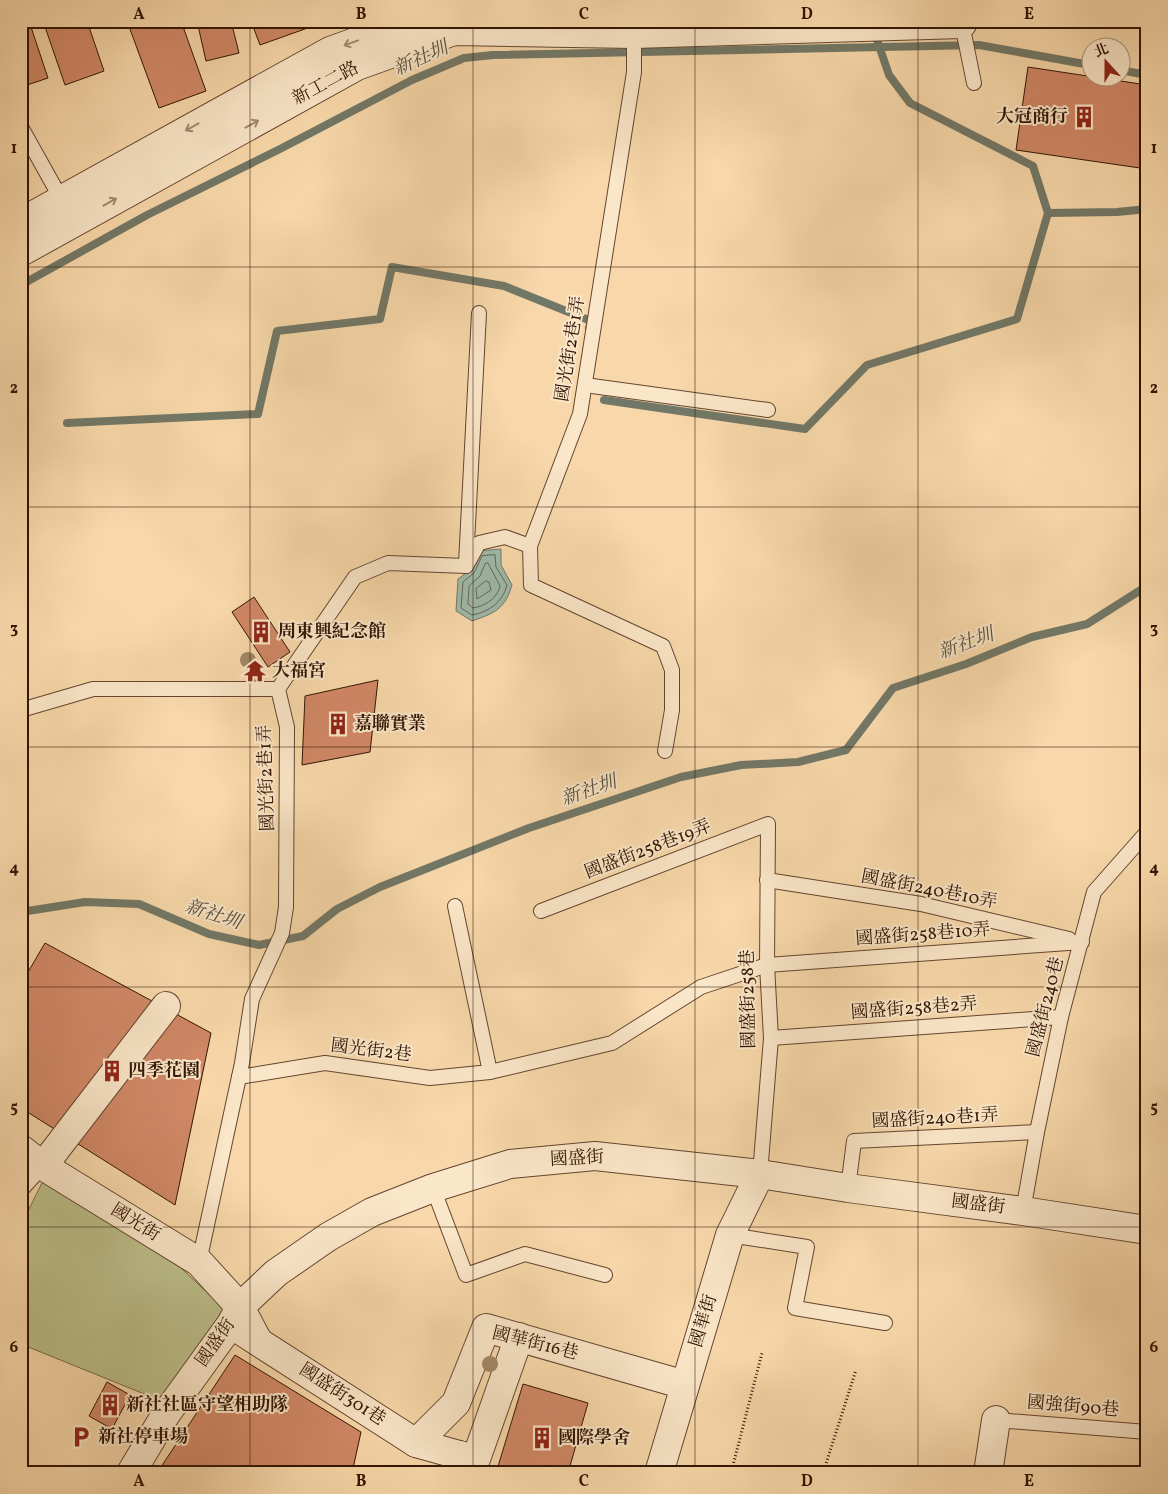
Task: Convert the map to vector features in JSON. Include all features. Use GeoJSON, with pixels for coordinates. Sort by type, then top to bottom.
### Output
{"type":"FeatureCollection","features":[{"type":"Feature","properties":{"kind":"street","name":"新工二路"},"geometry":{"type":"LineString","coordinates":[[21,252],[68,211],[330,51],[413,21]]}},
{"type":"Feature","properties":{"kind":"street","name":"新工二路"},"geometry":{"type":"LineString","coordinates":[[21,222],[68,211],[357,66],[454,31],[500,26],[530,26],[634,34],[962,23]]}},
{"type":"Feature","properties":{"kind":"street"},"geometry":{"type":"LineString","coordinates":[[43,1166],[166,1006]]}},
{"type":"Feature","properties":{"kind":"street","name":"國光街"},"geometry":{"type":"LineString","coordinates":[[21,1149],[43,1166],[199,1262],[236,1315],[258,1341]]}},
{"type":"Feature","properties":{"kind":"street","name":"國盛街"},"geometry":{"type":"LineString","coordinates":[[131,1473],[166,1414],[236,1315],[276,1273],[328,1237],[372,1212],[433,1188],[510,1164],[596,1156],[760,1174],[1147,1230]]}},
{"type":"Feature","properties":{"kind":"street","name":"國華街"},"geometry":{"type":"LineString","coordinates":[[659,1473],[730,1235],[760,1174]]}},
{"type":"Feature","properties":{"kind":"street","name":"國華街16巷"},"geometry":{"type":"LineString","coordinates":[[416,1442],[456,1402],[486,1328],[685,1385]]}},
{"type":"Feature","properties":{"kind":"street"},"geometry":{"type":"LineString","coordinates":[[457,1464],[476,1459],[519,1337]]}},
{"type":"Feature","properties":{"kind":"street","name":"國盛街301巷"},"geometry":{"type":"LineString","coordinates":[[258,1341],[416,1442],[457,1464]]}},
{"type":"Feature","properties":{"kind":"street"},"geometry":{"type":"LineString","coordinates":[[988,1473],[996,1420]]}},
{"type":"Feature","properties":{"kind":"lane"},"geometry":{"type":"LineString","coordinates":[[962,23],[974,83]]}},
{"type":"Feature","properties":{"kind":"lane","name":"國光街2巷1弄"},"geometry":{"type":"LineString","coordinates":[[530,546],[580,414],[634,72],[634,34]]}},
{"type":"Feature","properties":{"kind":"lane"},"geometry":{"type":"LineString","coordinates":[[21,127],[68,211]]}},
{"type":"Feature","properties":{"kind":"lane"},"geometry":{"type":"LineString","coordinates":[[466,566],[479,313]]}},
{"type":"Feature","properties":{"kind":"lane"},"geometry":{"type":"LineString","coordinates":[[585,384],[768,410]]}},
{"type":"Feature","properties":{"kind":"lane"},"geometry":{"type":"LineString","coordinates":[[466,566],[479,543],[505,537],[530,546],[531,585],[663,646],[672,670],[672,710],[665,751]]}},
{"type":"Feature","properties":{"kind":"lane"},"geometry":{"type":"LineString","coordinates":[[21,710],[93,689],[278,689],[355,577],[388,564],[466,566]]}},
{"type":"Feature","properties":{"kind":"lane","name":"國光街2巷1弄"},"geometry":{"type":"LineString","coordinates":[[239,1077],[252,999],[282,933],[288,886],[287,727],[278,689]]}},
{"type":"Feature","properties":{"kind":"lane","name":"國盛街258巷"},"geometry":{"type":"LineString","coordinates":[[760,1174],[771,1038],[768,965],[768,824]]}},
{"type":"Feature","properties":{"kind":"lane","name":"國盛街258巷19弄"},"geometry":{"type":"LineString","coordinates":[[540,911],[768,824]]}},
{"type":"Feature","properties":{"kind":"lane","name":"國盛街240巷"},"geometry":{"type":"LineString","coordinates":[[1023,1211],[1061,1017],[1094,892],[1147,832]]}},
{"type":"Feature","properties":{"kind":"lane","name":"國盛街240巷10弄"},"geometry":{"type":"LineString","coordinates":[[767,880],[921,904],[1082,942]]}},
{"type":"Feature","properties":{"kind":"lane"},"geometry":{"type":"LineString","coordinates":[[455,906],[490,1072]]}},
{"type":"Feature","properties":{"kind":"lane","name":"國盛街258巷10弄"},"geometry":{"type":"LineString","coordinates":[[490,1072],[612,1044],[701,987],[768,965],[1082,942]]}},
{"type":"Feature","properties":{"kind":"lane","name":"國盛街258巷2弄"},"geometry":{"type":"LineString","coordinates":[[771,1038],[1061,1017]]}},
{"type":"Feature","properties":{"kind":"lane","name":"國光街2巷"},"geometry":{"type":"LineString","coordinates":[[239,1077],[325,1063],[430,1078],[490,1072]]}},
{"type":"Feature","properties":{"kind":"lane"},"geometry":{"type":"LineString","coordinates":[[199,1262],[239,1077]]}},
{"type":"Feature","properties":{"kind":"lane","name":"國盛街240巷1弄"},"geometry":{"type":"LineString","coordinates":[[848,1188],[854,1141],[1037,1132]]}},
{"type":"Feature","properties":{"kind":"lane"},"geometry":{"type":"LineString","coordinates":[[21,1190],[43,1166]]}},
{"type":"Feature","properties":{"kind":"lane"},"geometry":{"type":"LineString","coordinates":[[433,1188],[466,1275],[525,1254],[605,1275]]}},
{"type":"Feature","properties":{"kind":"lane"},"geometry":{"type":"LineString","coordinates":[[730,1235],[807,1247],[795,1308],[885,1323]]}},
{"type":"Feature","properties":{"kind":"lane","name":"國強街90巷"},"geometry":{"type":"LineString","coordinates":[[996,1420],[1147,1432]]}},
{"type":"Feature","properties":{"kind":"path"},"geometry":{"type":"LineString","coordinates":[[731,1473],[762,1353]]}},
{"type":"Feature","properties":{"kind":"path"},"geometry":{"type":"LineString","coordinates":[[823,1473],[856,1370]]}},
{"type":"Feature","properties":{"kind":"green space"},"geometry":{"type":"Polygon","coordinates":[[[44,1179],[165,1253],[227,1311],[164,1402],[21,1344],[21,1225],[44,1179]]]}},
{"type":"Feature","properties":{"kind":"water"},"geometry":{"type":"Polygon","coordinates":[[[501,549],[501,565],[512,585],[509,593],[498,609],[472,621],[456,611],[458,579],[470,570],[478,551],[501,549]]]}},
{"type":"Feature","properties":{"kind":"building"},"geometry":{"type":"Polygon","coordinates":[[[21,21],[29,21],[48,78],[21,87],[21,21]]]}},
{"type":"Feature","properties":{"kind":"building"},"geometry":{"type":"Polygon","coordinates":[[[43,21],[87,21],[104,71],[65,85],[43,21]]]}},
{"type":"Feature","properties":{"kind":"building"},"geometry":{"type":"Polygon","coordinates":[[[127,21],[181,21],[206,91],[159,108],[127,21]]]}},
{"type":"Feature","properties":{"kind":"building"},"geometry":{"type":"Polygon","coordinates":[[[197,21],[231,21],[239,53],[206,61],[197,21]]]}},
{"type":"Feature","properties":{"kind":"building"},"geometry":{"type":"Polygon","coordinates":[[[251,21],[314,21],[316,25],[260,45],[251,21]]]}},
{"type":"Feature","properties":{"kind":"building","name":"大冠商行"},"geometry":{"type":"Polygon","coordinates":[[[1028,67],[1080,75],[1080,88],[1130,88],[1130,82],[1147,85],[1147,169],[1016,150],[1028,67]]]}},
{"type":"Feature","properties":{"kind":"building","name":"周東興紀念館"},"geometry":{"type":"Polygon","coordinates":[[[254,597],[290,652],[268,667],[232,612],[254,597]]]}},
{"type":"Feature","properties":{"kind":"building","name":"大福宮"},"geometry":{"type":"Polygon","coordinates":[[[256,661],[264,674],[255,681],[246,667],[256,661]]]}},
{"type":"Feature","properties":{"kind":"building","name":"嘉聯實業"},"geometry":{"type":"Polygon","coordinates":[[[378,680],[370,752],[302,765],[305,696],[378,680]]]}},
{"type":"Feature","properties":{"kind":"building","name":"四季花園"},"geometry":{"type":"Polygon","coordinates":[[[45,943],[211,1033],[175,1205],[21,1108],[21,984],[45,943]]]}},
{"type":"Feature","properties":{"kind":"building"},"geometry":{"type":"Polygon","coordinates":[[[235,1355],[361,1432],[352,1473],[246,1473],[229,1466],[225,1473],[157,1473],[235,1355]]]}},
{"type":"Feature","properties":{"kind":"building","name":"新社社區守望相助隊"},"geometry":{"type":"Polygon","coordinates":[[[107,1382],[130,1395],[112,1429],[89,1416],[107,1382]]]}},
{"type":"Feature","properties":{"kind":"building","name":"國際學舍"},"geometry":{"type":"Polygon","coordinates":[[[523,1384],[588,1403],[568,1473],[496,1473],[523,1384]]]}},
{"type":"Feature","properties":{"kind":"waterway"},"geometry":{"type":"LineString","coordinates":[[875,34],[889,75],[910,103],[1033,166],[1048,213],[1117,212],[1147,209]]}},
{"type":"Feature","properties":{"kind":"waterway","name":"新社圳"},"geometry":{"type":"LineString","coordinates":[[21,285],[147,215],[280,149],[412,80],[464,58],[493,55],[979,45],[1080,63]]}},
{"type":"Feature","properties":{"kind":"waterway","name":"新社圳"},"geometry":{"type":"LineString","coordinates":[[1130,72],[1147,75]]}},
{"type":"Feature","properties":{"kind":"waterway"},"geometry":{"type":"LineString","coordinates":[[604,400],[805,429],[867,365],[1017,319],[1048,213]]}},
{"type":"Feature","properties":{"kind":"waterway"},"geometry":{"type":"LineString","coordinates":[[67,423],[258,414],[277,331],[380,319],[392,267],[504,286],[591,321],[589,328]]}},
{"type":"Feature","properties":{"kind":"waterway","name":"新社圳"},"geometry":{"type":"LineString","coordinates":[[21,912],[85,902],[139,904],[209,934],[259,945],[303,936],[337,909],[380,887],[529,828],[681,777],[741,765],[798,762],[846,750],[893,688],[966,664],[1032,637],[1087,624],[1147,586]]}},
{"type":"Feature","properties":{"kind":"place","name":"大冠商行"},"geometry":{"type":"Point","coordinates":[1084,117]}},
{"type":"Feature","properties":{"kind":"place","name":"周東興紀念館"},"geometry":{"type":"Point","coordinates":[261,632]}},
{"type":"Feature","properties":{"kind":"place","name":"大福宮"},"geometry":{"type":"Point","coordinates":[255,671]}},
{"type":"Feature","properties":{"kind":"place","name":"嘉聯實業"},"geometry":{"type":"Point","coordinates":[338,724]}},
{"type":"Feature","properties":{"kind":"place","name":"四季花園"},"geometry":{"type":"Point","coordinates":[112,1071]}},
{"type":"Feature","properties":{"kind":"place","name":"新社社區守望相助隊"},"geometry":{"type":"Point","coordinates":[110,1405]}},
{"type":"Feature","properties":{"kind":"place","name":"新社停車場"},"geometry":{"type":"Point","coordinates":[81,1437]}},
{"type":"Feature","properties":{"kind":"place","name":"國際學舍"},"geometry":{"type":"Point","coordinates":[542,1438]}}]}
